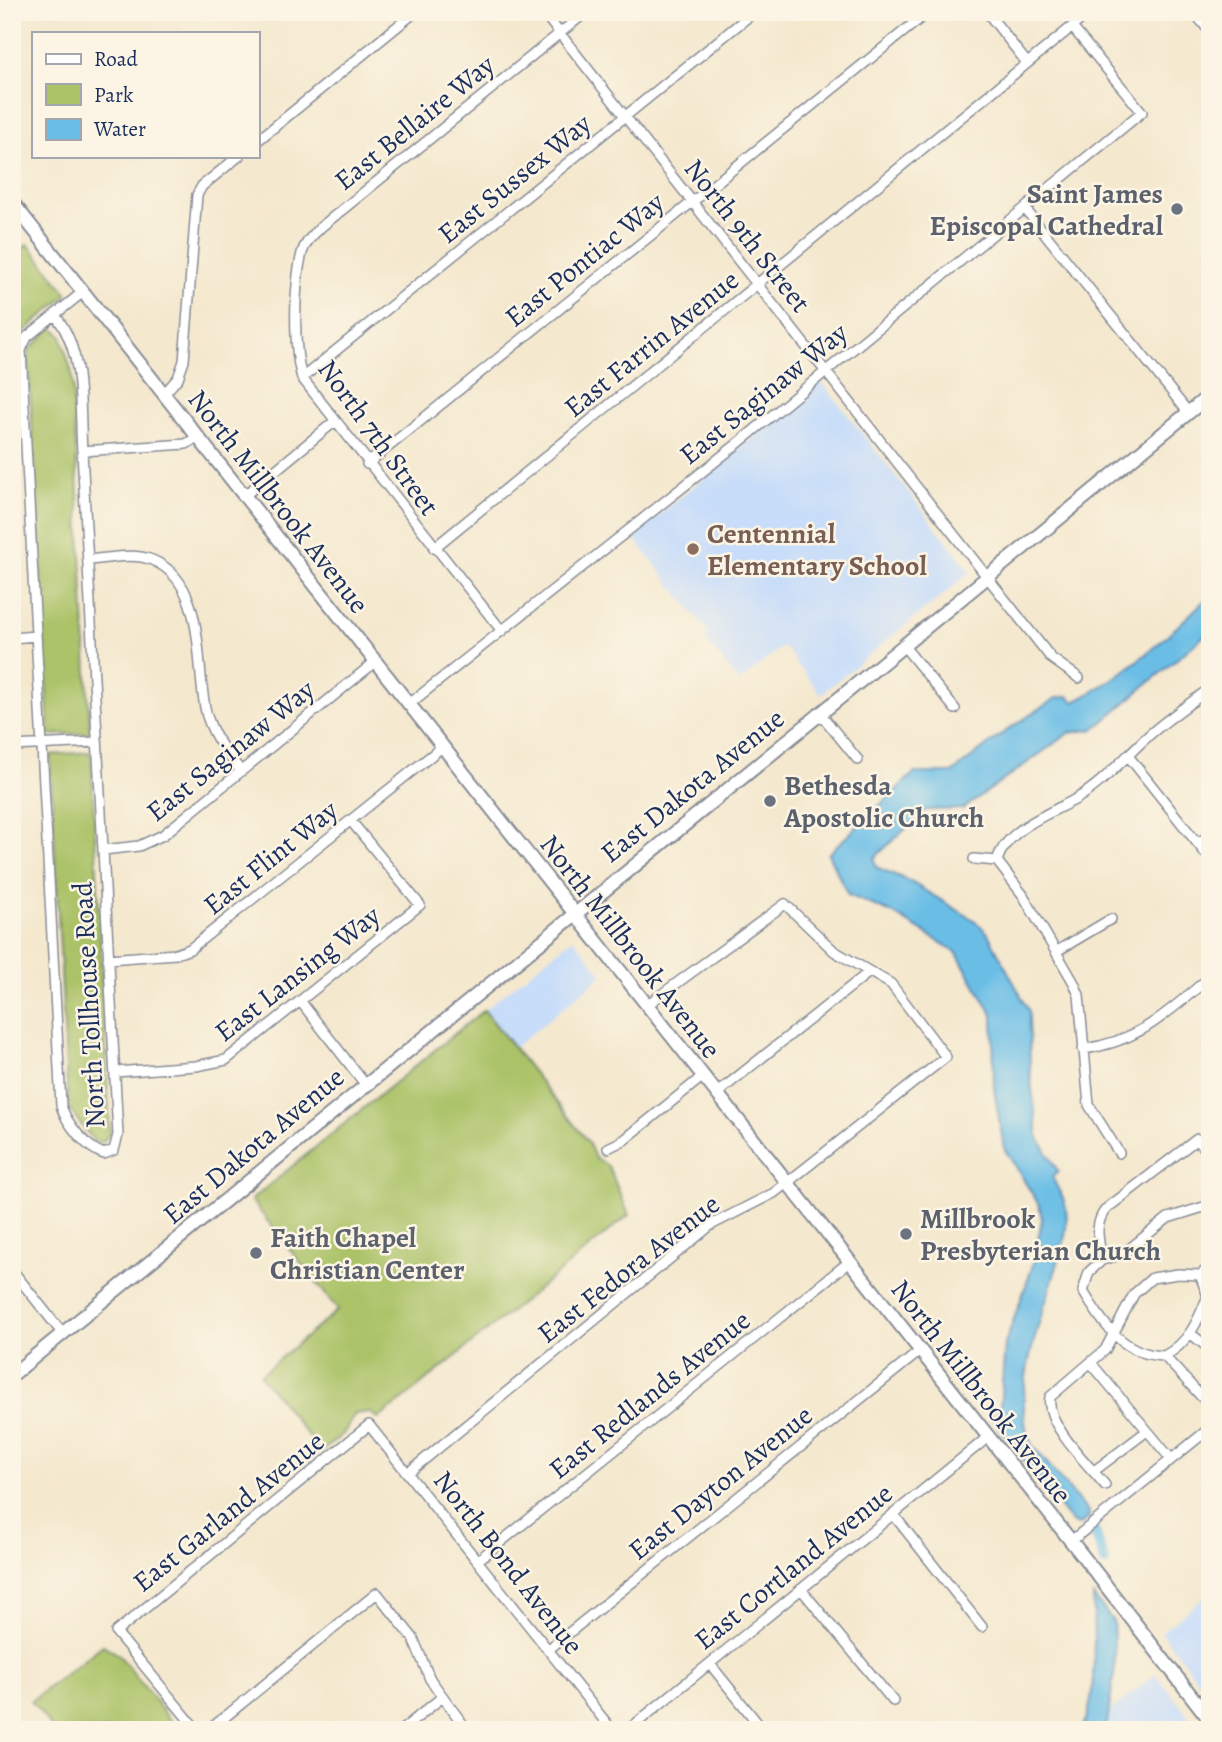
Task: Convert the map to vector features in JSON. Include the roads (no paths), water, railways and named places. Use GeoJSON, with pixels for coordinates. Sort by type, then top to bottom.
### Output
{"type":"FeatureCollection","features":[{"type":"Feature","properties":{"kind":"street"},"geometry":{"type":"LineString","coordinates":[[259,139],[415,12]]}},
{"type":"Feature","properties":{"kind":"street","name":"North 9th Street"},"geometry":{"type":"LineString","coordinates":[[542,12],[1051,658],[1079,678]]}},
{"type":"Feature","properties":{"kind":"street","name":"East Bellaire Way"},"geometry":{"type":"LineString","coordinates":[[306,244],[321,227],[586,12]]}},
{"type":"Feature","properties":{"kind":"street","name":"East Sussex Way"},"geometry":{"type":"LineString","coordinates":[[302,378],[754,12]]}},
{"type":"Feature","properties":{"kind":"street","name":"East Pontiac Way"},"geometry":{"type":"LineString","coordinates":[[367,464],[928,12]]}},
{"type":"Feature","properties":{"kind":"street"},"geometry":{"type":"LineString","coordinates":[[987,12],[1027,63]]}},
{"type":"Feature","properties":{"kind":"street","name":"East Farrin Avenue"},"geometry":{"type":"LineString","coordinates":[[434,548],[1090,12]]}},
{"type":"Feature","properties":{"kind":"street"},"geometry":{"type":"LineString","coordinates":[[1194,12],[1210,32]]}},
{"type":"Feature","properties":{"kind":"street","name":"East Saginaw Way"},"geometry":{"type":"LineString","coordinates":[[408,705],[827,371],[1142,112],[1072,27]]}},
{"type":"Feature","properties":{"kind":"street"},"geometry":{"type":"LineString","coordinates":[[164,394],[178,378],[184,361],[197,195],[202,186],[237,158]]}},
{"type":"Feature","properties":{"kind":"street","name":"North Millbrook Avenue"},"geometry":{"type":"LineString","coordinates":[[12,202],[1210,1720]]}},
{"type":"Feature","properties":{"kind":"street"},"geometry":{"type":"LineString","coordinates":[[1026,210],[1188,412]]}},
{"type":"Feature","properties":{"kind":"street","name":"North 7th Street"},"geometry":{"type":"LineString","coordinates":[[306,244],[301,263],[295,342],[302,378],[367,464],[502,631]]}},
{"type":"Feature","properties":{"kind":"street","name":"North Tollhouse Road"},"geometry":{"type":"LineString","coordinates":[[55,315],[73,345],[77,362],[115,1072],[117,1143],[114,1150],[103,1154],[90,1148],[61,1106],[21,350],[27,338],[55,315],[83,292]]}},
{"type":"Feature","properties":{"kind":"street","name":"East Dakota Avenue"},"geometry":{"type":"LineString","coordinates":[[12,1375],[819,712],[1210,395]]}},
{"type":"Feature","properties":{"kind":"street"},"geometry":{"type":"LineString","coordinates":[[244,496],[334,422]]}},
{"type":"Feature","properties":{"kind":"street"},"geometry":{"type":"LineString","coordinates":[[82,450],[186,444],[198,437]]}},
{"type":"Feature","properties":{"kind":"street"},"geometry":{"type":"LineString","coordinates":[[88,560],[136,556],[153,560],[165,569],[191,607],[204,645],[208,716],[222,748],[241,771]]}},
{"type":"Feature","properties":{"kind":"street"},"geometry":{"type":"LineString","coordinates":[[12,638],[36,636]]}},
{"type":"Feature","properties":{"kind":"street"},"geometry":{"type":"LineString","coordinates":[[903,645],[955,709]]}},
{"type":"Feature","properties":{"kind":"street","name":"East Saginaw Way"},"geometry":{"type":"LineString","coordinates":[[103,850],[139,846],[163,835],[375,662]]}},
{"type":"Feature","properties":{"kind":"street"},"geometry":{"type":"LineString","coordinates":[[997,861],[999,851],[1015,836],[1079,797],[1129,757],[1144,739],[1210,688]]}},
{"type":"Feature","properties":{"kind":"street"},"geometry":{"type":"LineString","coordinates":[[819,712],[858,760]]}},
{"type":"Feature","properties":{"kind":"street"},"geometry":{"type":"LineString","coordinates":[[12,746],[97,742]]}},
{"type":"Feature","properties":{"kind":"street","name":"East Flint Way"},"geometry":{"type":"LineString","coordinates":[[108,959],[176,954],[190,949],[442,747]]}},
{"type":"Feature","properties":{"kind":"street"},"geometry":{"type":"LineString","coordinates":[[1129,757],[1210,859]]}},
{"type":"Feature","properties":{"kind":"street","name":"East Lansing Way"},"geometry":{"type":"LineString","coordinates":[[115,1072],[196,1066],[226,1060],[420,905],[351,821]]}},
{"type":"Feature","properties":{"kind":"street"},"geometry":{"type":"LineString","coordinates":[[1198,844],[1210,834]]}},
{"type":"Feature","properties":{"kind":"street"},"geometry":{"type":"LineString","coordinates":[[974,859],[997,861],[1023,895],[1057,951],[1079,995],[1089,1105],[1119,1153]]}},
{"type":"Feature","properties":{"kind":"street"},"geometry":{"type":"LineString","coordinates":[[647,1005],[785,904],[834,951],[868,973],[716,1094]]}},
{"type":"Feature","properties":{"kind":"street"},"geometry":{"type":"LineString","coordinates":[[1057,951],[1111,919]]}},
{"type":"Feature","properties":{"kind":"street","name":"East Fedora Avenue"},"geometry":{"type":"LineString","coordinates":[[409,1472],[711,1225],[757,1204],[787,1184],[946,1057],[891,984],[868,973]]}},
{"type":"Feature","properties":{"kind":"street"},"geometry":{"type":"LineString","coordinates":[[1083,1049],[1114,1044],[1138,1034],[1210,977]]}},
{"type":"Feature","properties":{"kind":"street"},"geometry":{"type":"LineString","coordinates":[[301,1002],[365,1084]]}},
{"type":"Feature","properties":{"kind":"street"},"geometry":{"type":"LineString","coordinates":[[608,1148],[624,1140],[702,1077]]}},
{"type":"Feature","properties":{"kind":"street"},"geometry":{"type":"LineString","coordinates":[[1102,1260],[1097,1230],[1098,1218],[1106,1209],[1197,1139],[1210,1154]]}},
{"type":"Feature","properties":{"kind":"street"},"geometry":{"type":"LineString","coordinates":[[1200,1275],[1207,1285],[1208,1296],[1191,1334],[1174,1351],[1164,1356],[1148,1356],[1114,1337],[1083,1291],[1089,1272],[1102,1260],[1123,1254],[1168,1218],[1210,1205]]}},
{"type":"Feature","properties":{"kind":"street","name":"East Redlands Avenue"},"geometry":{"type":"LineString","coordinates":[[477,1561],[849,1262]]}},
{"type":"Feature","properties":{"kind":"street"},"geometry":{"type":"LineString","coordinates":[[1105,1485],[1055,1423],[1048,1408],[1050,1397],[1105,1350],[1134,1294],[1152,1278],[1178,1273],[1200,1275],[1210,1268]]}},
{"type":"Feature","properties":{"kind":"street"},"geometry":{"type":"LineString","coordinates":[[12,1270],[63,1334]]}},
{"type":"Feature","properties":{"kind":"street"},"geometry":{"type":"LineString","coordinates":[[1191,1334],[1210,1349]]}},
{"type":"Feature","properties":{"kind":"street","name":"East Dayton Avenue"},"geometry":{"type":"LineString","coordinates":[[549,1649],[919,1351]]}},
{"type":"Feature","properties":{"kind":"street"},"geometry":{"type":"LineString","coordinates":[[1164,1356],[1208,1401]]}},
{"type":"Feature","properties":{"kind":"street"},"geometry":{"type":"LineString","coordinates":[[1091,1363],[1171,1459]]}},
{"type":"Feature","properties":{"kind":"street","name":"North Bond Avenue"},"geometry":{"type":"LineString","coordinates":[[369,1425],[612,1730]]}},
{"type":"Feature","properties":{"kind":"street","name":"East Garland Avenue"},"geometry":{"type":"LineString","coordinates":[[197,1730],[116,1632],[369,1425]]}},
{"type":"Feature","properties":{"kind":"street"},"geometry":{"type":"LineString","coordinates":[[1070,1542],[1210,1428]]}},
{"type":"Feature","properties":{"kind":"street"},"geometry":{"type":"LineString","coordinates":[[1094,1471],[1147,1431]]}},
{"type":"Feature","properties":{"kind":"street","name":"East Cortland Avenue"},"geometry":{"type":"LineString","coordinates":[[628,1730],[987,1438]]}},
{"type":"Feature","properties":{"kind":"street"},"geometry":{"type":"LineString","coordinates":[[893,1514],[982,1627]]}},
{"type":"Feature","properties":{"kind":"street"},"geometry":{"type":"LineString","coordinates":[[801,1589],[893,1701]]}},
{"type":"Feature","properties":{"kind":"street"},"geometry":{"type":"LineString","coordinates":[[209,1730],[377,1593],[413,1638],[441,1698],[467,1730]]}},
{"type":"Feature","properties":{"kind":"street"},"geometry":{"type":"LineString","coordinates":[[710,1664],[762,1730]]}},
{"type":"Feature","properties":{"kind":"street"},"geometry":{"type":"LineString","coordinates":[[402,1730],[441,1698]]}},
{"type":"Feature","properties":{"kind":"water"},"geometry":{"type":"Polygon","coordinates":[[[1210,595],[1210,631],[1094,729],[1069,733],[963,809],[926,810],[874,858],[876,867],[909,881],[974,920],[987,932],[1029,1011],[1030,1073],[1038,1137],[1058,1171],[1052,1177],[1064,1201],[1067,1217],[1061,1253],[1030,1357],[1024,1404],[1026,1426],[1032,1445],[1089,1513],[1089,1517],[1080,1525],[1073,1524],[991,1418],[1000,1410],[1005,1344],[1032,1268],[1042,1219],[1039,1205],[1004,1148],[994,1089],[993,1015],[956,952],[892,913],[848,895],[828,854],[914,773],[952,773],[1003,733],[1056,698],[1068,696],[1074,702],[1093,692],[1146,654],[1210,595]]]}},
{"type":"Feature","properties":{"kind":"water"},"geometry":{"type":"Polygon","coordinates":[[[1093,1596],[1113,1621],[1115,1668],[1106,1730],[1080,1730],[1086,1719],[1092,1686],[1093,1596]]]}},
{"type":"Feature","properties":{"kind":"waterway"},"geometry":{"type":"LineString","coordinates":[[1095,1532],[1105,1562]]}},
{"type":"Feature","properties":{"kind":"place","name":"Saint James Episcopal Cathedral"},"geometry":{"type":"Point","coordinates":[1177,209]}},
{"type":"Feature","properties":{"kind":"place","name":"Centennial Elementary School"},"geometry":{"type":"Point","coordinates":[693,549]}},
{"type":"Feature","properties":{"kind":"place","name":"Bethesda Apostolic Church"},"geometry":{"type":"Point","coordinates":[770,801]}},
{"type":"Feature","properties":{"kind":"place","name":"Millbrook Presbyterian Church"},"geometry":{"type":"Point","coordinates":[906,1234]}},
{"type":"Feature","properties":{"kind":"place","name":"Faith Chapel Christian Center"},"geometry":{"type":"Point","coordinates":[256,1253]}}]}
